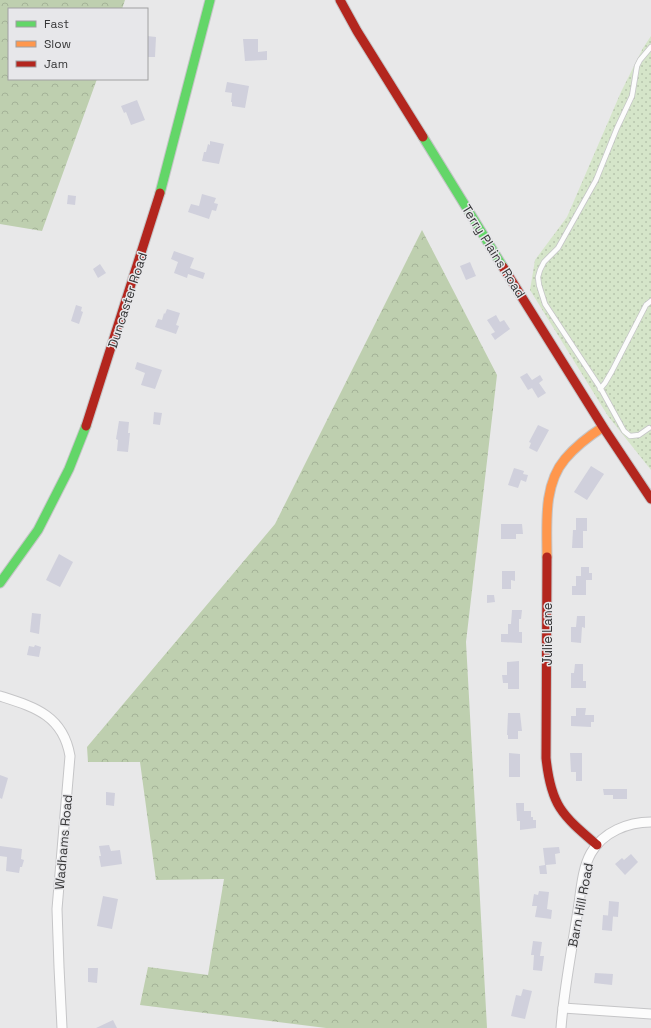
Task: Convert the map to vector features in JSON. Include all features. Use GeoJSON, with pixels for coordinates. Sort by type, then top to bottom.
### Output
{"type":"FeatureCollection","features":[{"type":"Feature","properties":{"kind":"street","name":"Duncaster Road"},"geometry":{"type":"LineString","coordinates":[[0,583],[24,552],[38,530],[69,469],[91,412],[165,178],[210,0]]}},
{"type":"Feature","properties":{"kind":"street","name":"Terry Plains Road"},"geometry":{"type":"LineString","coordinates":[[340,0],[361,38],[603,427],[651,499]]}},
{"type":"Feature","properties":{"kind":"street","name":"Julie Lane"},"geometry":{"type":"LineString","coordinates":[[597,845],[568,820],[559,808],[550,791],[547,779],[547,511],[551,488],[555,475],[562,462],[583,441],[603,427]]}},
{"type":"Feature","properties":{"kind":"street","name":"Wadhams Road"},"geometry":{"type":"LineString","coordinates":[[0,696],[32,707],[46,714],[56,724],[69,748],[70,756],[57,909],[58,967],[62,1028]]}},
{"type":"Feature","properties":{"kind":"street","name":"Barn Hill Road"},"geometry":{"type":"LineString","coordinates":[[561,1028],[585,869],[591,854],[597,845],[612,832],[629,825],[651,822]]}},
{"type":"Feature","properties":{"kind":"street"},"geometry":{"type":"LineString","coordinates":[[564,1008],[651,1014]]}},
{"type":"Feature","properties":{"kind":"lane"},"geometry":{"type":"LineString","coordinates":[[650,428],[639,434],[630,436],[624,431],[600,389],[545,304],[540,293],[538,276],[544,262],[558,248],[596,180],[632,96],[637,66],[651,47]]}},
{"type":"Feature","properties":{"kind":"lane"},"geometry":{"type":"LineString","coordinates":[[600,389],[612,371],[646,305],[651,300]]}},
{"type":"Feature","properties":{"kind":"green space"},"geometry":{"type":"Polygon","coordinates":[[[0,0],[125,0],[122,8],[8,8],[8,80],[97,80],[42,231],[0,224],[0,0]]]}},
{"type":"Feature","properties":{"kind":"green space"},"geometry":{"type":"Polygon","coordinates":[[[651,36],[651,470],[608,416],[530,290],[535,260],[567,217],[621,92],[643,48],[651,36]]]}},
{"type":"Feature","properties":{"kind":"green space"},"geometry":{"type":"Polygon","coordinates":[[[422,230],[497,375],[466,642],[487,1028],[326,1028],[140,1005],[148,967],[208,975],[224,879],[156,880],[140,762],[88,762],[87,747],[275,524],[422,230]]]}},
{"type":"Feature","properties":{"kind":"building"},"geometry":{"type":"Polygon","coordinates":[[[148,36],[156,37],[155,57],[148,57],[148,36]]]}},
{"type":"Feature","properties":{"kind":"building"},"geometry":{"type":"Polygon","coordinates":[[[243,39],[258,39],[258,52],[267,51],[267,60],[245,61],[243,39]]]}},
{"type":"Feature","properties":{"kind":"building"},"geometry":{"type":"Polygon","coordinates":[[[227,82],[249,86],[245,108],[232,106],[232,93],[225,92],[227,82]]]}},
{"type":"Feature","properties":{"kind":"building"},"geometry":{"type":"Polygon","coordinates":[[[137,100],[145,120],[131,125],[126,112],[124,113],[121,106],[137,100]]]}},
{"type":"Feature","properties":{"kind":"building"},"geometry":{"type":"Polygon","coordinates":[[[210,141],[224,144],[219,164],[202,161],[208,144],[210,145],[210,141]]]}},
{"type":"Feature","properties":{"kind":"building"},"geometry":{"type":"Polygon","coordinates":[[[202,194],[216,198],[214,203],[218,204],[216,211],[212,210],[209,219],[188,212],[191,204],[199,206],[202,194]]]}},
{"type":"Feature","properties":{"kind":"building"},"geometry":{"type":"Polygon","coordinates":[[[68,195],[76,196],[75,205],[67,204],[68,195]]]}},
{"type":"Feature","properties":{"kind":"building"},"geometry":{"type":"Polygon","coordinates":[[[174,251],[194,258],[190,268],[205,273],[203,279],[188,274],[187,278],[174,273],[178,262],[171,259],[174,251]]]}},
{"type":"Feature","properties":{"kind":"building"},"geometry":{"type":"Polygon","coordinates":[[[470,262],[476,276],[466,280],[460,266],[470,262]]]}},
{"type":"Feature","properties":{"kind":"building"},"geometry":{"type":"Polygon","coordinates":[[[100,264],[106,273],[98,278],[93,269],[100,264]]]}},
{"type":"Feature","properties":{"kind":"building"},"geometry":{"type":"Polygon","coordinates":[[[76,305],[82,307],[81,311],[83,312],[79,324],[71,321],[76,305]]]}},
{"type":"Feature","properties":{"kind":"building"},"geometry":{"type":"Polygon","coordinates":[[[167,309],[180,313],[176,325],[179,326],[176,334],[155,327],[158,319],[162,320],[167,309]]]}},
{"type":"Feature","properties":{"kind":"building"},"geometry":{"type":"Polygon","coordinates":[[[496,315],[500,322],[504,320],[510,329],[495,340],[491,334],[495,332],[487,320],[496,315]]]}},
{"type":"Feature","properties":{"kind":"building"},"geometry":{"type":"Polygon","coordinates":[[[137,362],[162,370],[155,389],[141,385],[145,373],[135,369],[137,362]]]}},
{"type":"Feature","properties":{"kind":"building"},"geometry":{"type":"Polygon","coordinates":[[[527,373],[532,380],[540,375],[543,380],[539,383],[546,393],[538,398],[532,388],[528,390],[520,377],[527,373]]]}},
{"type":"Feature","properties":{"kind":"building"},"geometry":{"type":"Polygon","coordinates":[[[154,412],[162,413],[160,425],[153,424],[154,412]]]}},
{"type":"Feature","properties":{"kind":"building"},"geometry":{"type":"Polygon","coordinates":[[[119,421],[129,422],[128,433],[130,433],[128,452],[117,451],[118,440],[116,439],[119,421]]]}},
{"type":"Feature","properties":{"kind":"building"},"geometry":{"type":"Polygon","coordinates":[[[538,425],[549,430],[537,452],[529,448],[531,443],[529,442],[538,425]]]}},
{"type":"Feature","properties":{"kind":"building"},"geometry":{"type":"Polygon","coordinates":[[[591,466],[604,474],[587,500],[574,492],[591,466]]]}},
{"type":"Feature","properties":{"kind":"building"},"geometry":{"type":"Polygon","coordinates":[[[514,468],[524,471],[523,474],[528,475],[526,482],[521,480],[518,488],[508,485],[514,468]]]}},
{"type":"Feature","properties":{"kind":"building"},"geometry":{"type":"Polygon","coordinates":[[[576,518],[587,518],[587,531],[583,531],[583,548],[572,548],[573,530],[576,530],[576,518]]]}},
{"type":"Feature","properties":{"kind":"building"},"geometry":{"type":"Polygon","coordinates":[[[501,524],[522,524],[523,534],[516,534],[516,539],[501,539],[501,524]]]}},
{"type":"Feature","properties":{"kind":"building"},"geometry":{"type":"Polygon","coordinates":[[[59,554],[73,562],[60,587],[46,580],[59,554]]]}},
{"type":"Feature","properties":{"kind":"building"},"geometry":{"type":"Polygon","coordinates":[[[581,567],[589,567],[589,573],[592,573],[592,580],[586,580],[586,595],[572,595],[572,586],[576,586],[576,576],[581,576],[581,567]]]}},
{"type":"Feature","properties":{"kind":"building"},"geometry":{"type":"Polygon","coordinates":[[[502,571],[515,571],[515,581],[511,580],[511,589],[502,589],[502,571]]]}},
{"type":"Feature","properties":{"kind":"building"},"geometry":{"type":"Polygon","coordinates":[[[487,595],[494,595],[495,602],[487,603],[487,595]]]}},
{"type":"Feature","properties":{"kind":"building"},"geometry":{"type":"Polygon","coordinates":[[[512,610],[522,610],[521,619],[519,619],[519,632],[522,632],[522,643],[501,642],[501,634],[508,634],[508,624],[511,624],[512,610]]]}},
{"type":"Feature","properties":{"kind":"building"},"geometry":{"type":"Polygon","coordinates":[[[32,613],[41,614],[39,634],[30,632],[32,613]]]}},
{"type":"Feature","properties":{"kind":"building"},"geometry":{"type":"Polygon","coordinates":[[[577,616],[585,616],[585,628],[582,627],[581,643],[571,642],[571,627],[576,627],[577,616]]]}},
{"type":"Feature","properties":{"kind":"building"},"geometry":{"type":"Polygon","coordinates":[[[35,645],[41,647],[39,657],[27,655],[29,646],[34,647],[35,645]]]}},
{"type":"Feature","properties":{"kind":"building"},"geometry":{"type":"Polygon","coordinates":[[[519,661],[519,689],[508,689],[508,683],[503,683],[502,675],[507,675],[507,662],[519,661]]]}},
{"type":"Feature","properties":{"kind":"building"},"geometry":{"type":"Polygon","coordinates":[[[575,664],[583,664],[583,681],[586,681],[586,688],[571,688],[571,673],[574,673],[575,664]]]}},
{"type":"Feature","properties":{"kind":"building"},"geometry":{"type":"Polygon","coordinates":[[[576,708],[586,708],[585,715],[594,715],[594,722],[591,722],[591,727],[571,726],[571,716],[576,716],[576,708]]]}},
{"type":"Feature","properties":{"kind":"building"},"geometry":{"type":"Polygon","coordinates":[[[508,713],[520,713],[522,731],[518,731],[518,739],[508,739],[508,713]]]}},
{"type":"Feature","properties":{"kind":"building"},"geometry":{"type":"Polygon","coordinates":[[[509,753],[520,754],[520,777],[509,777],[509,753]]]}},
{"type":"Feature","properties":{"kind":"building"},"geometry":{"type":"Polygon","coordinates":[[[570,753],[582,753],[582,781],[576,781],[576,772],[571,772],[570,753]]]}},
{"type":"Feature","properties":{"kind":"building"},"geometry":{"type":"Polygon","coordinates":[[[0,775],[8,778],[2,799],[0,798],[0,775]]]}},
{"type":"Feature","properties":{"kind":"building"},"geometry":{"type":"Polygon","coordinates":[[[603,789],[627,789],[627,799],[613,799],[613,795],[604,795],[603,789]]]}},
{"type":"Feature","properties":{"kind":"building"},"geometry":{"type":"Polygon","coordinates":[[[106,792],[115,793],[114,806],[106,805],[106,792]]]}},
{"type":"Feature","properties":{"kind":"building"},"geometry":{"type":"Polygon","coordinates":[[[516,803],[524,803],[524,811],[531,811],[531,817],[533,817],[533,820],[536,820],[536,828],[520,830],[520,821],[517,821],[516,803]]]}},
{"type":"Feature","properties":{"kind":"building"},"geometry":{"type":"Polygon","coordinates":[[[109,845],[111,851],[120,850],[122,864],[101,867],[99,846],[109,845]]]}},
{"type":"Feature","properties":{"kind":"building"},"geometry":{"type":"Polygon","coordinates":[[[0,846],[22,849],[21,859],[24,860],[22,867],[20,867],[19,873],[6,871],[7,857],[0,856],[0,846]]]}},
{"type":"Feature","properties":{"kind":"building"},"geometry":{"type":"Polygon","coordinates":[[[559,847],[560,853],[555,854],[556,864],[546,865],[547,874],[540,874],[539,866],[545,865],[543,848],[559,847]]]}},
{"type":"Feature","properties":{"kind":"building"},"geometry":{"type":"Polygon","coordinates":[[[631,854],[638,862],[625,875],[615,864],[622,858],[624,860],[631,854]]]}},
{"type":"Feature","properties":{"kind":"building"},"geometry":{"type":"Polygon","coordinates":[[[539,891],[549,892],[547,909],[552,910],[551,919],[535,917],[537,906],[532,906],[534,894],[538,895],[539,891]]]}},
{"type":"Feature","properties":{"kind":"building"},"geometry":{"type":"Polygon","coordinates":[[[103,896],[118,899],[112,929],[97,926],[103,896]]]}},
{"type":"Feature","properties":{"kind":"building"},"geometry":{"type":"Polygon","coordinates":[[[609,901],[619,902],[618,917],[608,916],[609,901]]]}},
{"type":"Feature","properties":{"kind":"building"},"geometry":{"type":"Polygon","coordinates":[[[603,915],[613,916],[612,931],[602,930],[603,915]]]}},
{"type":"Feature","properties":{"kind":"building"},"geometry":{"type":"Polygon","coordinates":[[[533,941],[542,942],[540,956],[544,956],[542,971],[533,970],[534,955],[531,955],[533,941]]]}},
{"type":"Feature","properties":{"kind":"building"},"geometry":{"type":"Polygon","coordinates":[[[88,968],[98,968],[97,983],[88,982],[88,968]]]}},
{"type":"Feature","properties":{"kind":"building"},"geometry":{"type":"Polygon","coordinates":[[[595,973],[613,974],[612,985],[594,983],[595,973]]]}},
{"type":"Feature","properties":{"kind":"building"},"geometry":{"type":"Polygon","coordinates":[[[523,989],[532,991],[525,1019],[511,1016],[516,995],[521,996],[523,989]]]}},
{"type":"Feature","properties":{"kind":"building"},"geometry":{"type":"Polygon","coordinates":[[[113,1020],[117,1028],[96,1028],[113,1020]]]}},
{"type":"Feature","properties":{"kind":"traffic: fast"},"geometry":{"type":"LineString","coordinates":[[160,193],[210,0]]}},
{"type":"Feature","properties":{"kind":"traffic: fast"},"geometry":{"type":"LineString","coordinates":[[423,137],[503,267]]}},
{"type":"Feature","properties":{"kind":"traffic: fast"},"geometry":{"type":"LineString","coordinates":[[0,583],[38,530],[69,469],[86,426]]}},
{"type":"Feature","properties":{"kind":"traffic: slow"},"geometry":{"type":"LineString","coordinates":[[547,557],[548,505],[553,481],[558,469],[569,454],[603,427]]}},
{"type":"Feature","properties":{"kind":"traffic: jam"},"geometry":{"type":"LineString","coordinates":[[340,0],[357,31],[423,137]]}},
{"type":"Feature","properties":{"kind":"traffic: jam"},"geometry":{"type":"LineString","coordinates":[[86,426],[160,193]]}},
{"type":"Feature","properties":{"kind":"traffic: jam"},"geometry":{"type":"LineString","coordinates":[[503,267],[603,427],[651,499]]}},
{"type":"Feature","properties":{"kind":"traffic: jam"},"geometry":{"type":"LineString","coordinates":[[547,557],[546,758],[548,774],[551,788],[560,808],[575,826],[597,845]]}}]}
